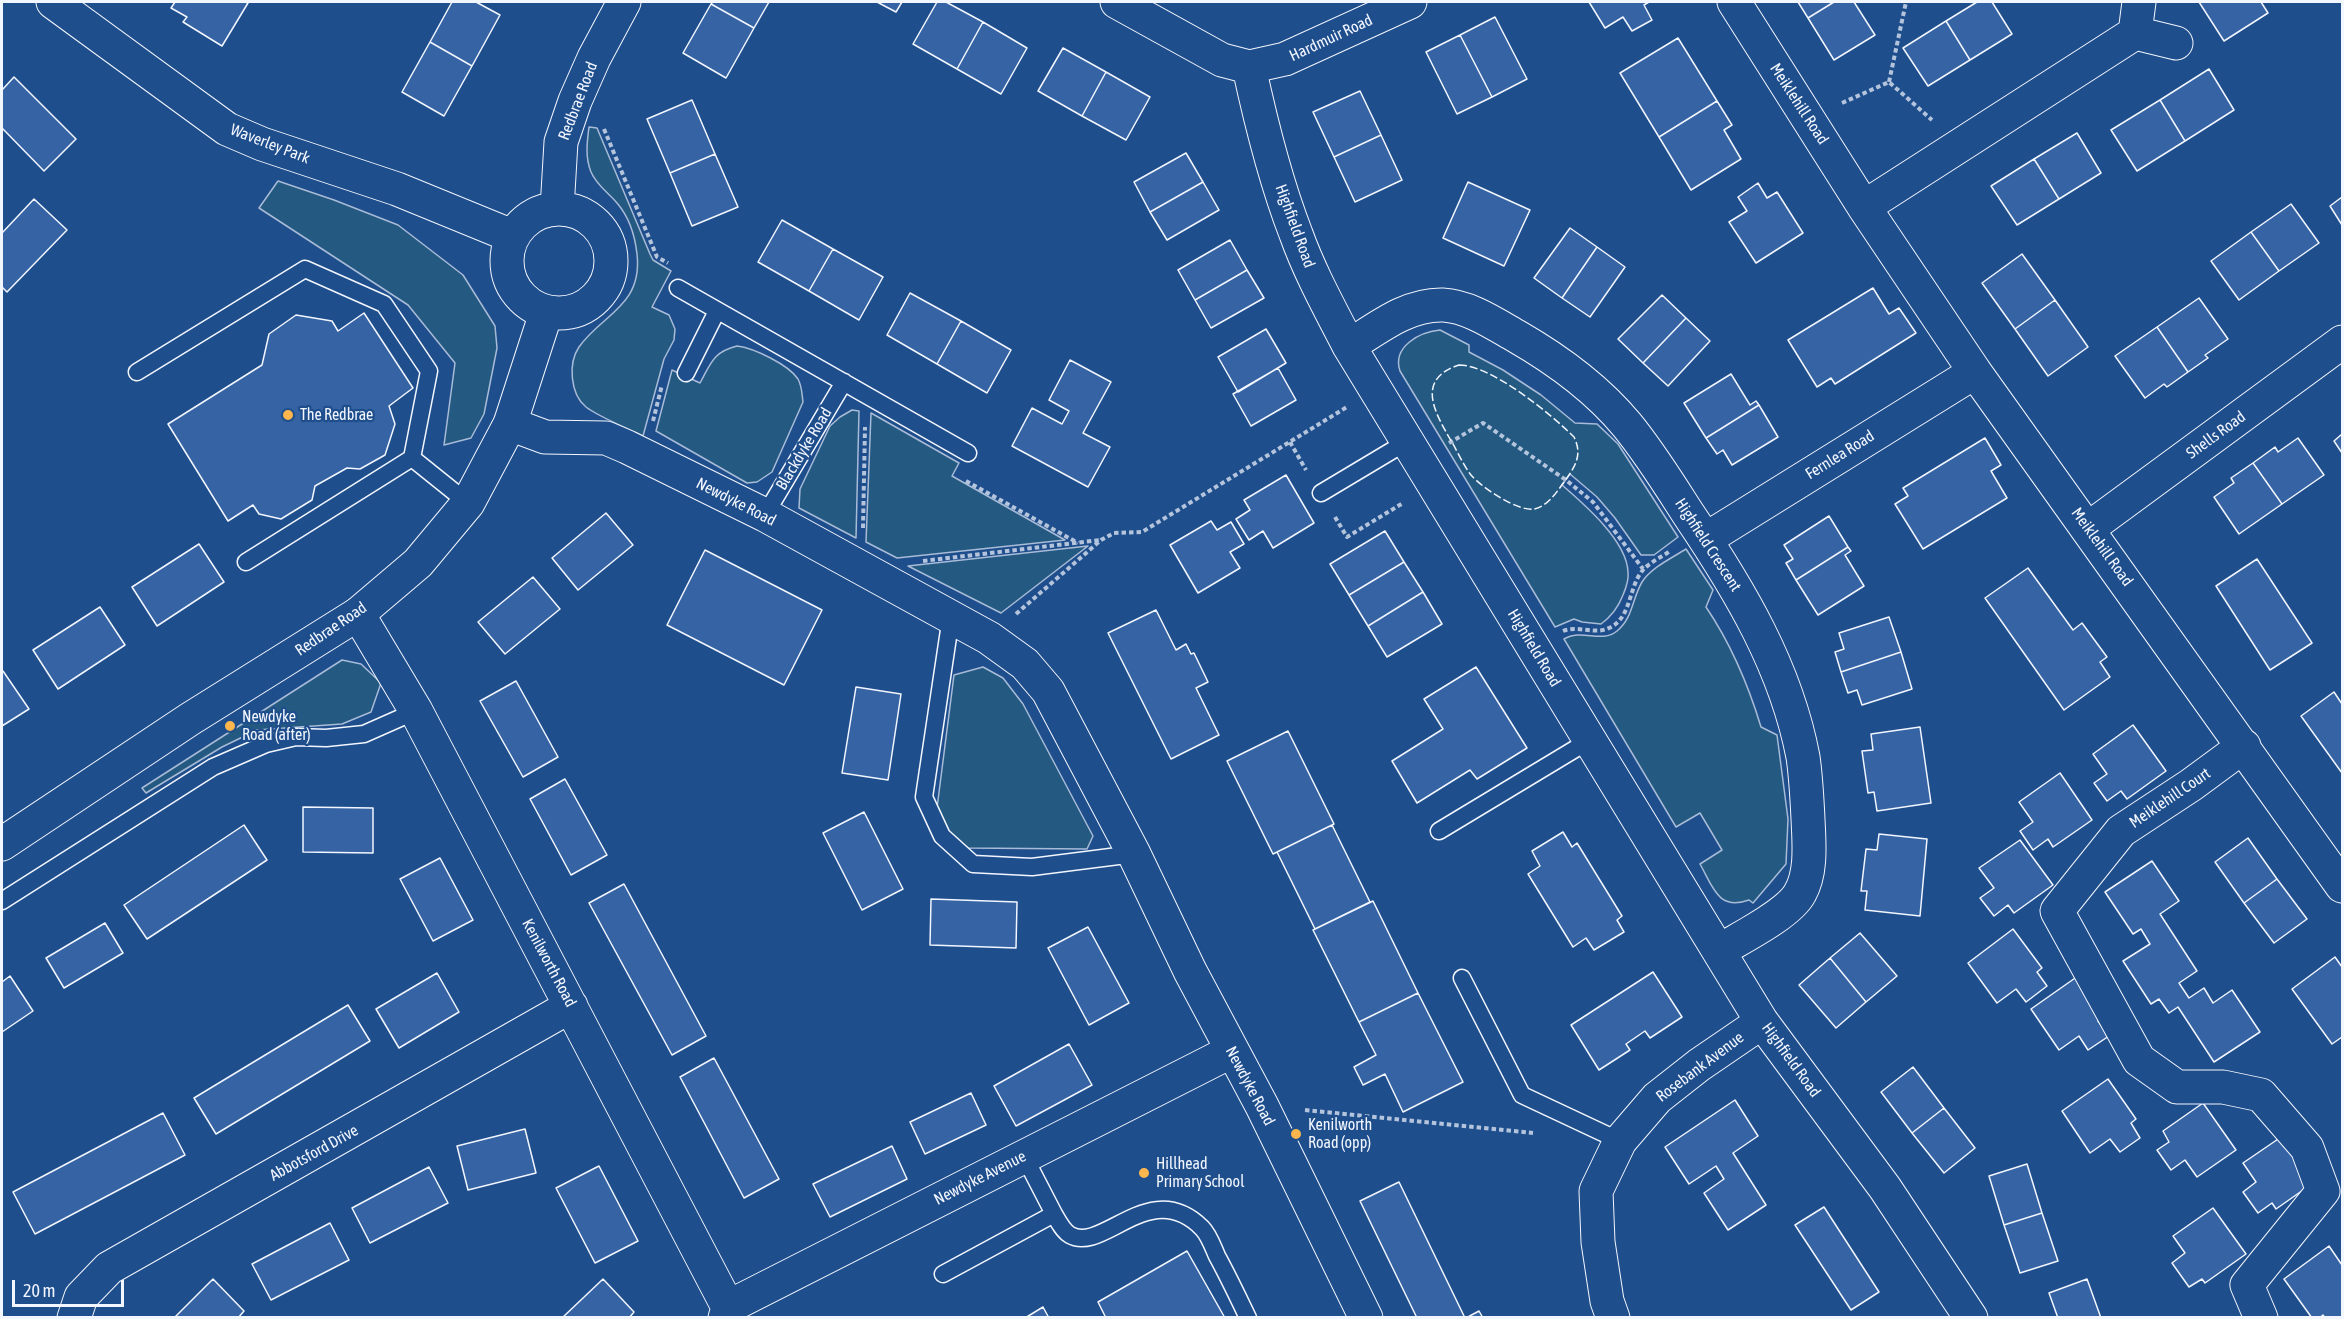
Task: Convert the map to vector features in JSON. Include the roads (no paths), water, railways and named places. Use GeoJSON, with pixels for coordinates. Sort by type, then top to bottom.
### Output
{"type":"FeatureCollection","features":[{"type":"Feature","properties":{"kind":"street","name":"Waverley Park"},"geometry":{"type":"LineString","coordinates":[[53,2],[227,129],[262,144],[397,189],[512,236]]}},
{"type":"Feature","properties":{"kind":"street","name":"Redbrae Road"},"geometry":{"type":"LineString","coordinates":[[557,208],[561,142],[594,58],[624,2]]}},
{"type":"Feature","properties":{"kind":"street"},"geometry":{"type":"LineString","coordinates":[[1117,2],[1222,60],[1249,67]]}},
{"type":"Feature","properties":{"kind":"street","name":"Hardmuir Road"},"geometry":{"type":"LineString","coordinates":[[1249,67],[1286,60],[1410,2]]}},
{"type":"Feature","properties":{"kind":"street","name":"Meiklehill Road"},"geometry":{"type":"LineString","coordinates":[[1734,2],[1864,207],[1975,372],[2089,528],[2343,886]]}},
{"type":"Feature","properties":{"kind":"street"},"geometry":{"type":"LineString","coordinates":[[2135,33],[2139,2]]}},
{"type":"Feature","properties":{"kind":"street"},"geometry":{"type":"LineString","coordinates":[[1864,207],[2135,33],[2176,43]]}},
{"type":"Feature","properties":{"kind":"street","name":"Highfield Road"},"geometry":{"type":"LineString","coordinates":[[1249,67],[1278,181],[1296,235],[1317,285],[1349,346],[1762,1022],[1885,1188],[1971,1317]]}},
{"type":"Feature","properties":{"kind":"street"},"geometry":{"type":"LineString","coordinates":[[557,208],[576,210],[593,220],[605,235],[612,253],[611,272],[604,289],[590,303],[573,311],[546,313],[533,307],[517,292],[507,272],[507,251],[512,236],[527,219],[541,211],[557,208]]}},
{"type":"Feature","properties":{"kind":"street","name":"Highfield Crescent"},"geometry":{"type":"LineString","coordinates":[[1349,346],[1397,316],[1420,306],[1445,305],[1488,320],[1536,348],[1598,396],[1631,431],[1742,597],[1768,649],[1788,701],[1803,758],[1809,843],[1807,873],[1799,895],[1783,911],[1719,951]]}},
{"type":"Feature","properties":{"kind":"street","name":"Redbrae Road"},"geometry":{"type":"LineString","coordinates":[[2,844],[190,720],[358,614],[418,563],[468,503],[510,424],[546,313]]}},
{"type":"Feature","properties":{"kind":"street","name":"Shells Road"},"geometry":{"type":"LineString","coordinates":[[2089,528],[2343,342]]}},
{"type":"Feature","properties":{"kind":"street","name":"Fernlea Road"},"geometry":{"type":"LineString","coordinates":[[1702,535],[1975,372]]}},
{"type":"Feature","properties":{"kind":"street","name":"Newdyke Road"},"geometry":{"type":"LineString","coordinates":[[510,424],[545,437],[606,438],[645,455],[862,567],[988,638],[1025,664],[1048,691],[1134,854],[1190,971],[1262,1106],[1366,1317]]}},
{"type":"Feature","properties":{"kind":"street","name":"Kenilworth Road"},"geometry":{"type":"LineString","coordinates":[[358,614],[416,711],[571,1006],[726,1312]]}},
{"type":"Feature","properties":{"kind":"street","name":"Meiklehill Court"},"geometry":{"type":"LineString","coordinates":[[2244,746],[2191,785],[2121,831],[2056,911],[2139,1060],[2177,1087],[2223,1086],[2261,1095],[2307,1148],[2323,1191],[2247,1286],[2261,1317]]}},
{"type":"Feature","properties":{"kind":"street","name":"Abbotsford Drive"},"geometry":{"type":"LineString","coordinates":[[74,1317],[81,1297],[109,1268],[571,1006]]}},
{"type":"Feature","properties":{"kind":"street","name":"Rosebank Avenue"},"geometry":{"type":"LineString","coordinates":[[1613,1317],[1607,1301],[1598,1242],[1596,1191],[1620,1141],[1657,1098],[1699,1065],[1762,1022]]}},
{"type":"Feature","properties":{"kind":"street","name":"Newdyke Avenue"},"geometry":{"type":"LineString","coordinates":[[726,1312],[1024,1156],[1232,1051]]}},
{"type":"Feature","properties":{"kind":"lane"},"geometry":{"type":"LineString","coordinates":[[137,372],[305,269],[384,304],[429,371],[412,458],[246,562]]}},
{"type":"Feature","properties":{"kind":"lane"},"geometry":{"type":"LineString","coordinates":[[678,288],[968,453]]}},
{"type":"Feature","properties":{"kind":"lane"},"geometry":{"type":"LineString","coordinates":[[686,372],[717,311]]}},
{"type":"Feature","properties":{"kind":"lane","name":"Blackdyke Road"},"geometry":{"type":"LineString","coordinates":[[765,515],[844,382]]}},
{"type":"Feature","properties":{"kind":"lane"},"geometry":{"type":"LineString","coordinates":[[1321,493],[1414,450]]}},
{"type":"Feature","properties":{"kind":"lane"},"geometry":{"type":"LineString","coordinates":[[412,458],[468,503]]}},
{"type":"Feature","properties":{"kind":"lane"},"geometry":{"type":"LineString","coordinates":[[951,617],[924,797],[942,836],[973,864],[1032,867],[1134,854]]}},
{"type":"Feature","properties":{"kind":"lane"},"geometry":{"type":"LineString","coordinates":[[2,902],[213,767],[266,744],[296,737],[326,738],[364,734],[416,711]]}},
{"type":"Feature","properties":{"kind":"lane"},"geometry":{"type":"LineString","coordinates":[[1439,831],[1590,740]]}},
{"type":"Feature","properties":{"kind":"lane"},"geometry":{"type":"LineString","coordinates":[[1462,978],[1522,1095],[1620,1141]]}},
{"type":"Feature","properties":{"kind":"lane"},"geometry":{"type":"LineString","coordinates":[[1024,1156],[1054,1214],[1070,1235],[1090,1238],[1138,1214],[1155,1210],[1168,1210],[1182,1214],[1204,1230],[1248,1317]]}},
{"type":"Feature","properties":{"kind":"lane"},"geometry":{"type":"LineString","coordinates":[[943,1274],[1054,1214]]}},
{"type":"Feature","properties":{"kind":"place","name":"The Redbrae"},"geometry":{"type":"Point","coordinates":[288,415]}},
{"type":"Feature","properties":{"kind":"place","name":"Newdyke Road (after)"},"geometry":{"type":"Point","coordinates":[230,726]}},
{"type":"Feature","properties":{"kind":"place","name":"Kenilworth Road (opp)"},"geometry":{"type":"Point","coordinates":[1296,1134]}},
{"type":"Feature","properties":{"kind":"place","name":"Hillhead Primary School"},"geometry":{"type":"Point","coordinates":[1144,1173]}}]}
